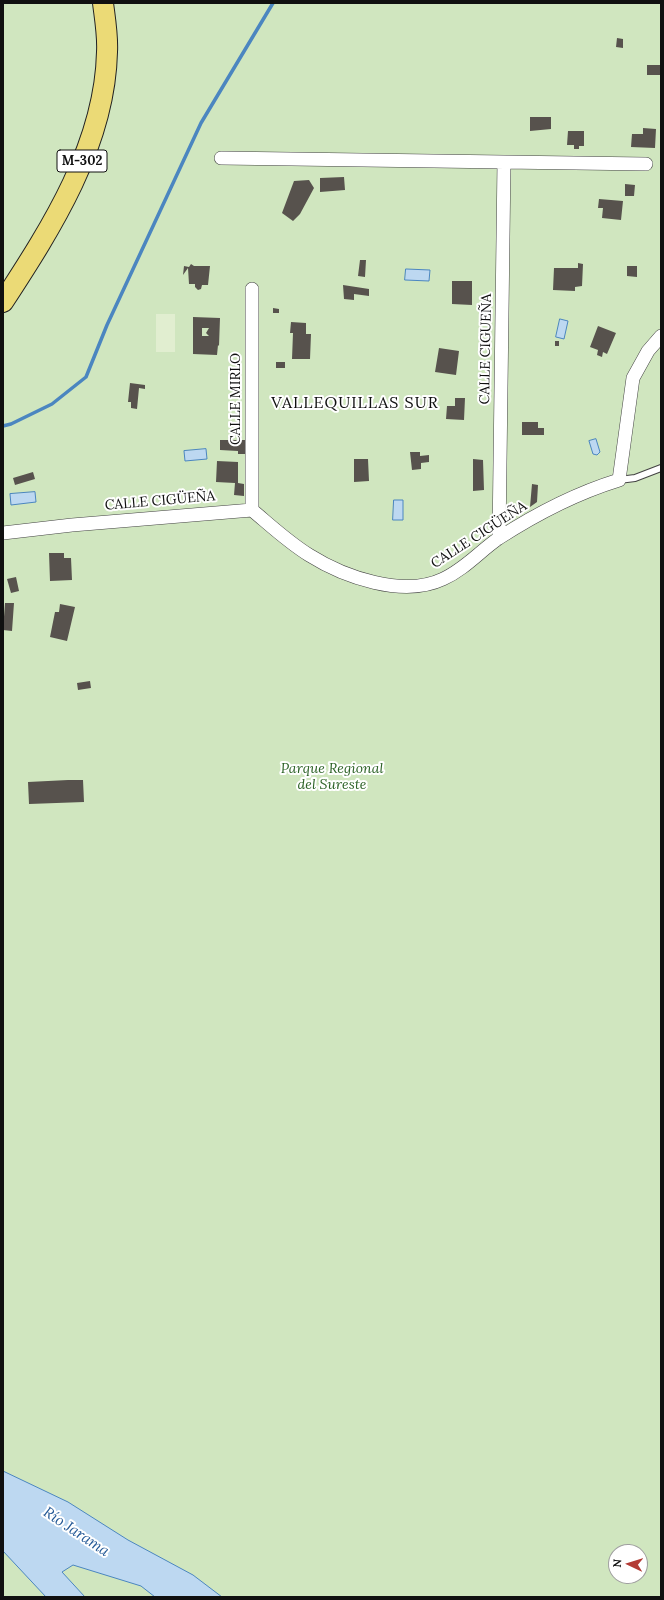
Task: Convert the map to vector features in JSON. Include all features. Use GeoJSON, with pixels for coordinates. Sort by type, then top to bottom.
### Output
{"type":"FeatureCollection","features":[{"type":"Feature","properties":{"kind":"main road","name":"M-302"},"geometry":{"type":"LineString","coordinates":[[3,302],[53,220],[75,178],[92,139],[102,101],[107,51],[103,3]]}},
{"type":"Feature","properties":{"kind":"street"},"geometry":{"type":"LineString","coordinates":[[221,158],[646,164]]}},
{"type":"Feature","properties":{"kind":"street","name":"CALLE CIGUEÑA"},"geometry":{"type":"LineString","coordinates":[[499,538],[504,162]]}},
{"type":"Feature","properties":{"kind":"street","name":"CALLE MIRLO"},"geometry":{"type":"LineString","coordinates":[[252,289],[252,510]]}},
{"type":"Feature","properties":{"kind":"street"},"geometry":{"type":"LineString","coordinates":[[619,480],[632,378],[648,350],[661,336]]}},
{"type":"Feature","properties":{"kind":"street","name":"CALLE CIGÜEÑA"},"geometry":{"type":"LineString","coordinates":[[3,533],[72,525],[252,510],[310,556],[344,572],[394,586],[409,588],[422,586],[444,579],[460,569],[499,538],[554,507],[596,487],[619,480]]}},
{"type":"Feature","properties":{"kind":"lane"},"geometry":{"type":"LineString","coordinates":[[619,480],[636,478],[661,468]]}},
{"type":"Feature","properties":{"kind":"green space","name":"Parque Regional del Sureste"},"geometry":{"type":"Polygon","coordinates":[[[3,3],[661,3],[661,1597],[3,1597],[3,3]]]}},
{"type":"Feature","properties":{"kind":"green space"},"geometry":{"type":"Polygon","coordinates":[[[156,314],[175,314],[175,352],[156,352],[156,314]]]}},
{"type":"Feature","properties":{"kind":"water"},"geometry":{"type":"Polygon","coordinates":[[[406,269],[430,270],[429,281],[405,280],[406,269]]]}},
{"type":"Feature","properties":{"kind":"water"},"geometry":{"type":"Polygon","coordinates":[[[560,319],[568,321],[564,339],[556,337],[560,319]]]}},
{"type":"Feature","properties":{"kind":"water"},"geometry":{"type":"Polygon","coordinates":[[[596,439],[600,452],[597,455],[593,454],[589,441],[596,439]]]}},
{"type":"Feature","properties":{"kind":"water"},"geometry":{"type":"Polygon","coordinates":[[[206,449],[207,459],[185,461],[184,451],[206,449]]]}},
{"type":"Feature","properties":{"kind":"water"},"geometry":{"type":"Polygon","coordinates":[[[35,492],[36,502],[11,505],[10,494],[35,492]]]}},
{"type":"Feature","properties":{"kind":"water"},"geometry":{"type":"Polygon","coordinates":[[[394,500],[403,500],[403,520],[393,520],[394,500]]]}},
{"type":"Feature","properties":{"kind":"water","name":"Río Jarama"},"geometry":{"type":"Polygon","coordinates":[[[3,1471],[68,1502],[128,1540],[193,1575],[222,1597],[155,1597],[141,1586],[73,1565],[62,1572],[85,1597],[46,1597],[3,1551],[3,1471]]]}},
{"type":"Feature","properties":{"kind":"building"},"geometry":{"type":"Polygon","coordinates":[[[617,38],[623,39],[623,48],[616,47],[617,38]]]}},
{"type":"Feature","properties":{"kind":"building"},"geometry":{"type":"Polygon","coordinates":[[[647,65],[661,65],[661,75],[647,75],[647,65]]]}},
{"type":"Feature","properties":{"kind":"building"},"geometry":{"type":"Polygon","coordinates":[[[530,117],[551,117],[551,129],[530,131],[530,117]]]}},
{"type":"Feature","properties":{"kind":"building"},"geometry":{"type":"Polygon","coordinates":[[[643,128],[656,129],[655,148],[631,147],[632,134],[643,134],[643,128]]]}},
{"type":"Feature","properties":{"kind":"building"},"geometry":{"type":"Polygon","coordinates":[[[568,131],[584,131],[584,146],[579,146],[579,149],[574,149],[574,145],[567,145],[568,131]]]}},
{"type":"Feature","properties":{"kind":"building"},"geometry":{"type":"Polygon","coordinates":[[[344,177],[345,190],[320,192],[320,178],[344,177]]]}},
{"type":"Feature","properties":{"kind":"building"},"geometry":{"type":"Polygon","coordinates":[[[309,180],[314,188],[300,214],[293,221],[282,213],[294,181],[309,180]]]}},
{"type":"Feature","properties":{"kind":"building"},"geometry":{"type":"Polygon","coordinates":[[[625,184],[635,185],[634,196],[625,196],[625,184]]]}},
{"type":"Feature","properties":{"kind":"building"},"geometry":{"type":"Polygon","coordinates":[[[599,199],[623,201],[621,220],[602,218],[603,208],[598,208],[599,199]]]}},
{"type":"Feature","properties":{"kind":"building"},"geometry":{"type":"Polygon","coordinates":[[[360,260],[366,260],[365,277],[358,276],[360,260]]]}},
{"type":"Feature","properties":{"kind":"building"},"geometry":{"type":"Polygon","coordinates":[[[578,263],[583,264],[582,286],[575,287],[575,291],[553,290],[554,268],[578,268],[578,263]]]}},
{"type":"Feature","properties":{"kind":"building"},"geometry":{"type":"Polygon","coordinates":[[[191,264],[194,266],[210,266],[208,285],[202,285],[201,289],[198,290],[195,287],[195,284],[189,284],[188,268],[183,275],[184,266],[189,267],[191,264]]]}},
{"type":"Feature","properties":{"kind":"building"},"geometry":{"type":"Polygon","coordinates":[[[627,266],[637,266],[637,277],[627,276],[627,266]]]}},
{"type":"Feature","properties":{"kind":"building"},"geometry":{"type":"Polygon","coordinates":[[[452,281],[472,281],[472,305],[452,304],[452,281]]]}},
{"type":"Feature","properties":{"kind":"building"},"geometry":{"type":"Polygon","coordinates":[[[343,285],[369,289],[369,296],[354,294],[354,300],[344,299],[343,285]]]}},
{"type":"Feature","properties":{"kind":"building"},"geometry":{"type":"Polygon","coordinates":[[[273,308],[279,309],[279,313],[273,313],[273,308]]]}},
{"type":"Feature","properties":{"kind":"building"},"geometry":{"type":"Polygon","coordinates":[[[193,317],[220,318],[219,346],[218,345],[217,355],[193,354],[193,317]],[[202,328],[202,336],[209,336],[206,333],[209,328],[202,328]]]}},
{"type":"Feature","properties":{"kind":"building"},"geometry":{"type":"Polygon","coordinates":[[[291,322],[306,323],[306,334],[311,334],[310,359],[292,359],[293,333],[290,333],[291,322]]]}},
{"type":"Feature","properties":{"kind":"building"},"geometry":{"type":"Polygon","coordinates":[[[598,326],[616,333],[607,354],[603,352],[602,357],[597,355],[598,350],[590,347],[598,326]]]}},
{"type":"Feature","properties":{"kind":"building"},"geometry":{"type":"Polygon","coordinates":[[[555,341],[559,341],[559,346],[555,346],[555,341]]]}},
{"type":"Feature","properties":{"kind":"building"},"geometry":{"type":"Polygon","coordinates":[[[439,348],[459,351],[456,375],[435,372],[439,348]]]}},
{"type":"Feature","properties":{"kind":"building"},"geometry":{"type":"Polygon","coordinates":[[[276,362],[285,362],[285,368],[276,368],[276,362]]]}},
{"type":"Feature","properties":{"kind":"building"},"geometry":{"type":"Polygon","coordinates":[[[130,383],[145,385],[145,389],[139,388],[137,409],[131,408],[131,402],[128,402],[130,383]]]}},
{"type":"Feature","properties":{"kind":"building"},"geometry":{"type":"Polygon","coordinates":[[[455,398],[465,398],[464,420],[446,419],[447,406],[455,406],[455,398]]]}},
{"type":"Feature","properties":{"kind":"building"},"geometry":{"type":"Polygon","coordinates":[[[522,422],[538,422],[538,428],[544,428],[544,435],[522,435],[522,422]]]}},
{"type":"Feature","properties":{"kind":"building"},"geometry":{"type":"Polygon","coordinates":[[[220,440],[245,440],[245,454],[238,454],[238,451],[220,450],[220,440]]]}},
{"type":"Feature","properties":{"kind":"building"},"geometry":{"type":"Polygon","coordinates":[[[410,452],[420,452],[420,456],[429,455],[429,462],[421,463],[421,469],[412,470],[410,452]]]}},
{"type":"Feature","properties":{"kind":"building"},"geometry":{"type":"Polygon","coordinates":[[[354,459],[368,459],[369,481],[354,482],[354,459]]]}},
{"type":"Feature","properties":{"kind":"building"},"geometry":{"type":"Polygon","coordinates":[[[473,459],[483,460],[484,490],[473,491],[473,459]]]}},
{"type":"Feature","properties":{"kind":"building"},"geometry":{"type":"Polygon","coordinates":[[[217,461],[238,462],[238,483],[244,484],[244,496],[234,495],[235,483],[216,482],[217,461]]]}},
{"type":"Feature","properties":{"kind":"building"},"geometry":{"type":"Polygon","coordinates":[[[33,472],[35,479],[15,485],[13,478],[33,472]]]}},
{"type":"Feature","properties":{"kind":"building"},"geometry":{"type":"Polygon","coordinates":[[[532,484],[538,485],[537,502],[530,507],[532,484]]]}},
{"type":"Feature","properties":{"kind":"building"},"geometry":{"type":"Polygon","coordinates":[[[49,553],[64,553],[64,558],[71,558],[72,580],[50,581],[49,553]]]}},
{"type":"Feature","properties":{"kind":"building"},"geometry":{"type":"Polygon","coordinates":[[[16,577],[19,591],[11,593],[7,579],[16,577]]]}},
{"type":"Feature","properties":{"kind":"building"},"geometry":{"type":"Polygon","coordinates":[[[5,603],[14,603],[12,631],[3,630],[5,603]]]}},
{"type":"Feature","properties":{"kind":"building"},"geometry":{"type":"Polygon","coordinates":[[[60,604],[75,607],[67,641],[50,637],[55,612],[59,612],[60,604]]]}},
{"type":"Feature","properties":{"kind":"building"},"geometry":{"type":"Polygon","coordinates":[[[90,681],[91,688],[78,690],[77,683],[90,681]]]}},
{"type":"Feature","properties":{"kind":"building"},"geometry":{"type":"Polygon","coordinates":[[[83,780],[84,802],[29,804],[28,782],[83,780]]]}},
{"type":"Feature","properties":{"kind":"waterway"},"geometry":{"type":"LineString","coordinates":[[3,426],[11,424],[52,404],[86,377],[107,325],[201,123],[273,3]]}},
{"type":"Feature","properties":{"kind":"district","name":"VALLEQUILLAS SUR"},"geometry":{"type":"Point","coordinates":[355,403]}}]}
